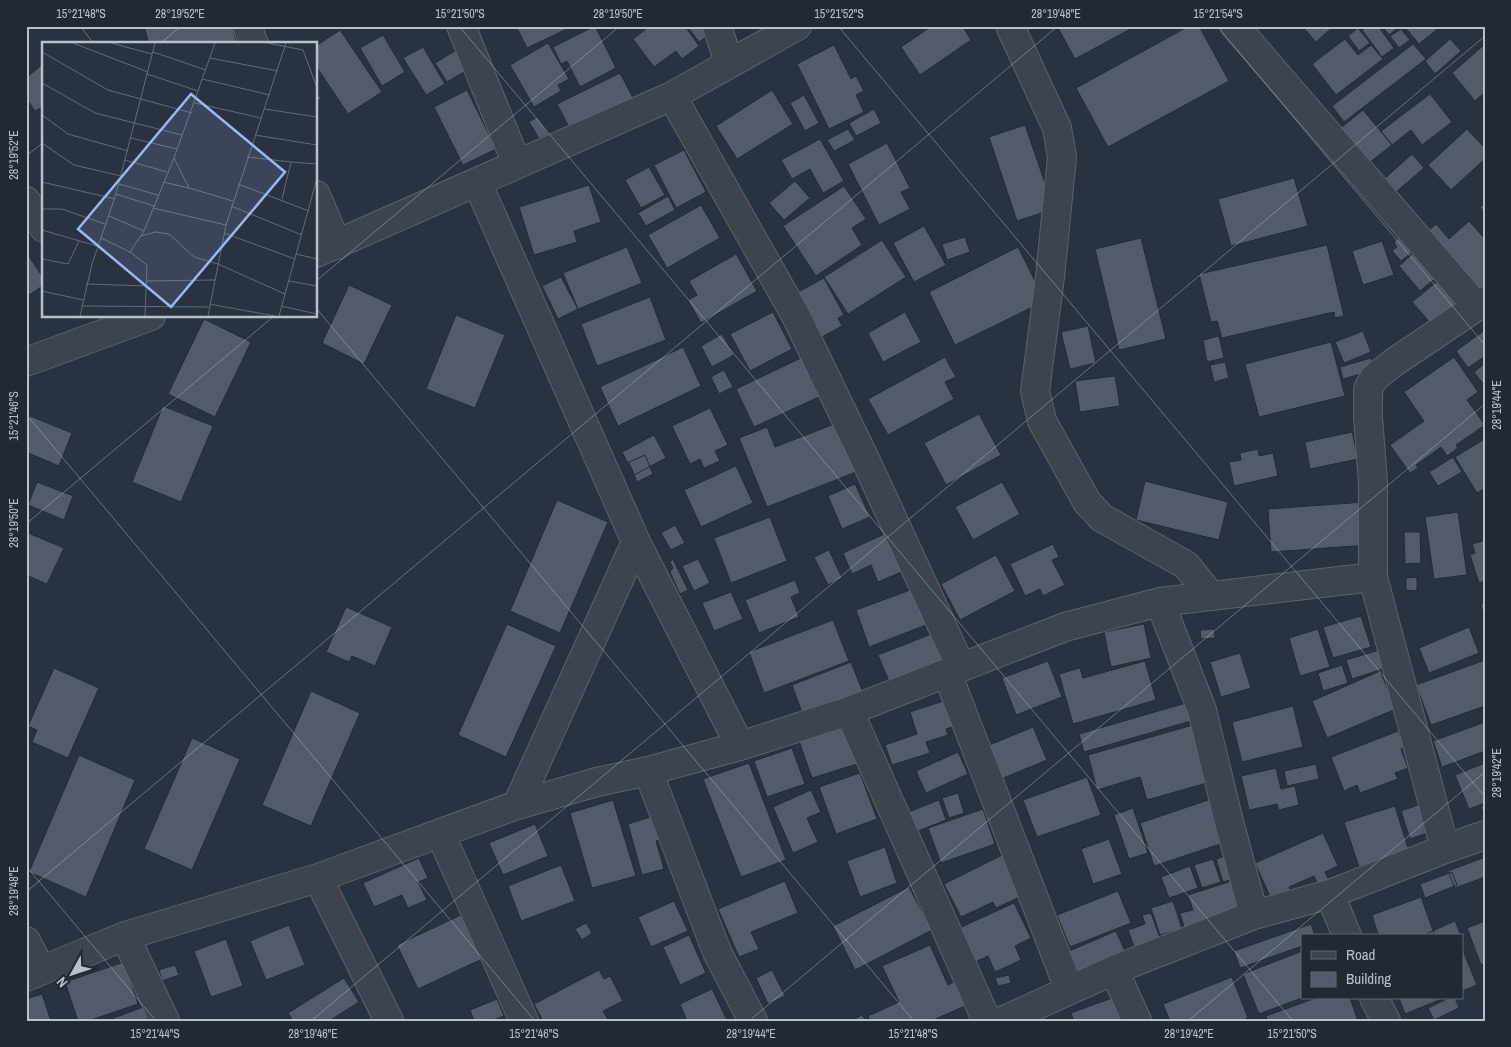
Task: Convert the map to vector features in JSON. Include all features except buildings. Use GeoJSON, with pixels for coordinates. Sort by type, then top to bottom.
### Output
{"type":"FeatureCollection","features":[{"type":"Feature","properties":{"kind":"street"},"geometry":{"type":"LineString","coordinates":[[247,26],[253,42]]}},
{"type":"Feature","properties":{"kind":"street"},"geometry":{"type":"LineString","coordinates":[[461,26],[516,164]]}},
{"type":"Feature","properties":{"kind":"street"},"geometry":{"type":"LineString","coordinates":[[717,26],[729,63]]}},
{"type":"Feature","properties":{"kind":"street"},"geometry":{"type":"LineString","coordinates":[[318,206],[326,249],[672,96],[797,26]]}},
{"type":"Feature","properties":{"kind":"street"},"geometry":{"type":"LineString","coordinates":[[1010,26],[1057,128],[1062,157],[1050,277],[1035,391],[1042,421],[1087,502],[1102,518],[1186,565],[1211,596]]}},
{"type":"Feature","properties":{"kind":"street"},"geometry":{"type":"LineString","coordinates":[[1235,26],[1481,304],[1393,363],[1374,378],[1368,389],[1373,483],[1373,577],[1445,849]]}},
{"type":"Feature","properties":{"kind":"street"},"geometry":{"type":"LineString","coordinates":[[672,96],[796,316],[865,459],[954,670],[1069,989]]}},
{"type":"Feature","properties":{"kind":"street"},"geometry":{"type":"LineString","coordinates":[[477,182],[636,542],[740,746]]}},
{"type":"Feature","properties":{"kind":"street"},"geometry":{"type":"LineString","coordinates":[[26,201],[42,225]]}},
{"type":"Feature","properties":{"kind":"street"},"geometry":{"type":"LineString","coordinates":[[26,362],[105,324],[140,318]]}},
{"type":"Feature","properties":{"kind":"street"},"geometry":{"type":"LineString","coordinates":[[517,805],[636,542]]}},
{"type":"Feature","properties":{"kind":"street"},"geometry":{"type":"LineString","coordinates":[[26,941],[34,973],[125,936],[318,878],[517,805],[597,782],[648,771],[740,746],[849,711],[1065,628],[1160,602],[1373,577]]}},
{"type":"Feature","properties":{"kind":"street"},"geometry":{"type":"LineString","coordinates":[[1160,602],[1202,710],[1254,915]]}},
{"type":"Feature","properties":{"kind":"street"},"geometry":{"type":"LineString","coordinates":[[849,711],[987,1021]]}},
{"type":"Feature","properties":{"kind":"street"},"geometry":{"type":"LineString","coordinates":[[648,771],[717,952],[753,1021]]}},
{"type":"Feature","properties":{"kind":"street"},"geometry":{"type":"LineString","coordinates":[[440,833],[524,1021]]}},
{"type":"Feature","properties":{"kind":"street"},"geometry":{"type":"LineString","coordinates":[[1002,1021],[1114,970],[1254,915],[1330,894],[1485,835]]}},
{"type":"Feature","properties":{"kind":"street"},"geometry":{"type":"LineString","coordinates":[[318,878],[389,1021]]}},
{"type":"Feature","properties":{"kind":"street"},"geometry":{"type":"LineString","coordinates":[[1330,894],[1347,934]]}},
{"type":"Feature","properties":{"kind":"street"},"geometry":{"type":"LineString","coordinates":[[125,936],[165,1021]]}},
{"type":"Feature","properties":{"kind":"street"},"geometry":{"type":"LineString","coordinates":[[1114,970],[1137,1021]]}},
{"type":"Feature","properties":{"kind":"street"},"geometry":{"type":"LineString","coordinates":[[1375,1000],[1386,1021]]}}]}
